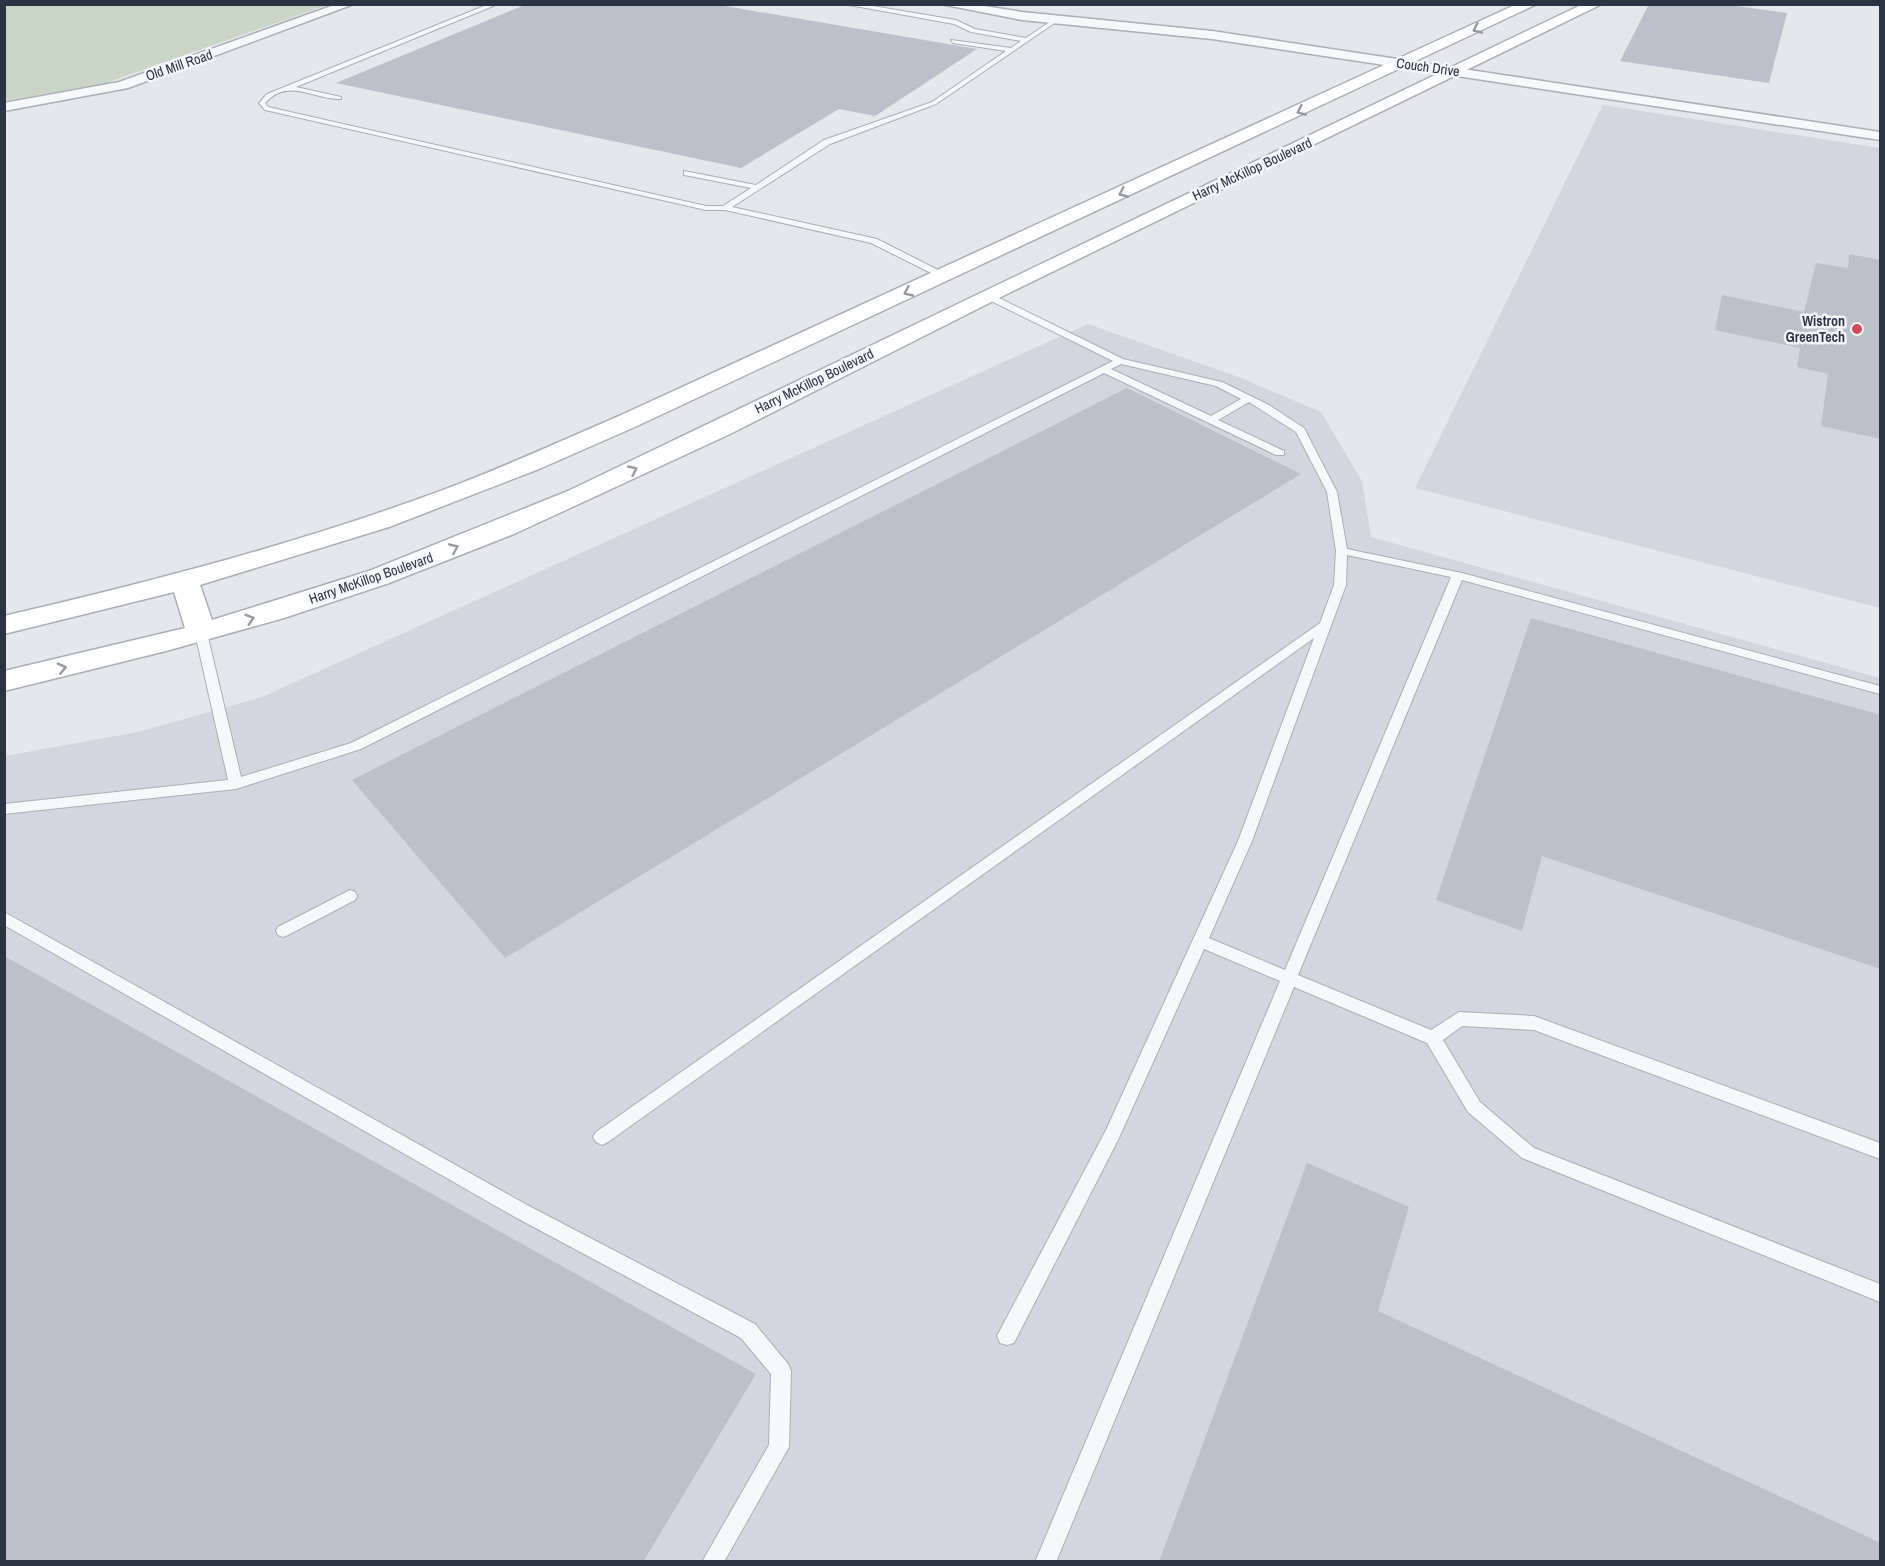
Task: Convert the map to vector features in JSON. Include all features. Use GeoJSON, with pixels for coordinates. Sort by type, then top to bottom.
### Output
{"type":"FeatureCollection","features":[{"type":"Feature","properties":{"kind":"main road","name":"Harry McKillop Boulevard"},"geometry":{"type":"LineString","coordinates":[[4,625],[185,581],[354,530],[509,472],[639,416],[1530,4]]}},
{"type":"Feature","properties":{"kind":"main road","name":"Harry McKillop Boulevard"},"geometry":{"type":"LineString","coordinates":[[4,681],[201,633],[412,565],[569,500],[1595,4]]}},
{"type":"Feature","properties":{"kind":"main road"},"geometry":{"type":"LineString","coordinates":[[943,276],[988,296]]}},
{"type":"Feature","properties":{"kind":"main road"},"geometry":{"type":"LineString","coordinates":[[185,581],[201,633]]}},
{"type":"Feature","properties":{"kind":"street","name":"Old Mill Road"},"geometry":{"type":"LineString","coordinates":[[4,107],[73,96],[123,84],[349,4]]}},
{"type":"Feature","properties":{"kind":"street","name":"Couch Drive"},"geometry":{"type":"LineString","coordinates":[[946,4],[1056,20],[1195,33],[1881,136]]}},
{"type":"Feature","properties":{"kind":"lane"},"geometry":{"type":"LineString","coordinates":[[495,4],[269,95],[262,103],[266,108],[706,208],[725,208],[874,241],[943,276]]}},
{"type":"Feature","properties":{"kind":"lane"},"geometry":{"type":"LineString","coordinates":[[847,4],[956,22],[973,31],[1027,40]]}},
{"type":"Feature","properties":{"kind":"lane"},"geometry":{"type":"LineString","coordinates":[[725,208],[827,142],[934,103],[1056,20]]}},
{"type":"Feature","properties":{"kind":"lane"},"geometry":{"type":"LineString","coordinates":[[953,41],[1012,50]]}},
{"type":"Feature","properties":{"kind":"lane"},"geometry":{"type":"LineString","coordinates":[[288,87],[339,98]]}},
{"type":"Feature","properties":{"kind":"lane"},"geometry":{"type":"LineString","coordinates":[[687,172],[757,187]]}},
{"type":"Feature","properties":{"kind":"lane"},"geometry":{"type":"LineString","coordinates":[[988,296],[1120,361],[1219,384],[1266,406],[1300,430],[1332,492],[1342,551],[1340,585],[1245,841],[1112,1135],[1007,1336]]}},
{"type":"Feature","properties":{"kind":"lane"},"geometry":{"type":"LineString","coordinates":[[4,809],[236,784],[356,746],[1120,361]]}},
{"type":"Feature","properties":{"kind":"lane"},"geometry":{"type":"LineString","coordinates":[[1104,369],[1280,453]]}},
{"type":"Feature","properties":{"kind":"lane"},"geometry":{"type":"LineString","coordinates":[[1211,420],[1249,398]]}},
{"type":"Feature","properties":{"kind":"lane"},"geometry":{"type":"LineString","coordinates":[[1342,551],[1458,575],[1881,690]]}},
{"type":"Feature","properties":{"kind":"lane"},"geometry":{"type":"LineString","coordinates":[[1045,1562],[1458,575]]}},
{"type":"Feature","properties":{"kind":"lane"},"geometry":{"type":"LineString","coordinates":[[602,1137],[1324,625]]}},
{"type":"Feature","properties":{"kind":"lane"},"geometry":{"type":"LineString","coordinates":[[201,633],[236,784]]}},
{"type":"Feature","properties":{"kind":"lane"},"geometry":{"type":"LineString","coordinates":[[283,931],[350,896]]}},
{"type":"Feature","properties":{"kind":"lane"},"geometry":{"type":"LineString","coordinates":[[4,918],[521,1211],[748,1331],[781,1371],[779,1447],[712,1562]]}},
{"type":"Feature","properties":{"kind":"lane"},"geometry":{"type":"LineString","coordinates":[[1200,941],[1433,1038],[1474,1107],[1528,1153],[1881,1293]]}},
{"type":"Feature","properties":{"kind":"lane"},"geometry":{"type":"LineString","coordinates":[[1433,1038],[1459,1019],[1534,1023],[1881,1151]]}},
{"type":"Feature","properties":{"kind":"shaded area"},"geometry":{"type":"Polygon","coordinates":[[[1603,105],[1880,148],[1880,608],[1415,488],[1603,105]]]}},
{"type":"Feature","properties":{"kind":"shaded area"},"geometry":{"type":"Polygon","coordinates":[[[1088,324],[1241,378],[1321,412],[1362,481],[1371,537],[1880,678],[1880,1561],[5,1562],[5,756],[138,732],[262,697],[1088,324]]]}},
{"type":"Feature","properties":{"kind":"green space"},"geometry":{"type":"Polygon","coordinates":[[[4,5],[327,5],[106,83],[5,101],[4,5]]]}},
{"type":"Feature","properties":{"kind":"building"},"geometry":{"type":"Polygon","coordinates":[[[527,4],[713,4],[977,49],[875,116],[839,109],[741,168],[336,83],[527,4]]]}},
{"type":"Feature","properties":{"kind":"building"},"geometry":{"type":"Polygon","coordinates":[[[1649,4],[1722,4],[1787,13],[1769,83],[1620,61],[1649,4]]]}},
{"type":"Feature","properties":{"kind":"building"},"geometry":{"type":"Polygon","coordinates":[[[1849,254],[1881,260],[1881,439],[1821,426],[1828,374],[1797,367],[1800,348],[1715,330],[1722,295],[1804,312],[1816,263],[1848,268],[1849,254]]]}},
{"type":"Feature","properties":{"kind":"building"},"geometry":{"type":"Polygon","coordinates":[[[1127,388],[1301,474],[505,958],[352,780],[1127,388]]]}},
{"type":"Feature","properties":{"kind":"building"},"geometry":{"type":"Polygon","coordinates":[[[1531,618],[1881,715],[1881,969],[1542,856],[1522,931],[1436,900],[1531,618]]]}},
{"type":"Feature","properties":{"kind":"building"},"geometry":{"type":"Polygon","coordinates":[[[4,956],[756,1374],[643,1562],[4,1562],[4,956]]]}},
{"type":"Feature","properties":{"kind":"building"},"geometry":{"type":"Polygon","coordinates":[[[1307,1163],[1409,1207],[1378,1311],[1881,1543],[1881,1562],[1159,1562],[1307,1163]]]}},
{"type":"Feature","properties":{"kind":"place","name":"Wistron GreenTech"},"geometry":{"type":"Point","coordinates":[1857,329]}}]}
